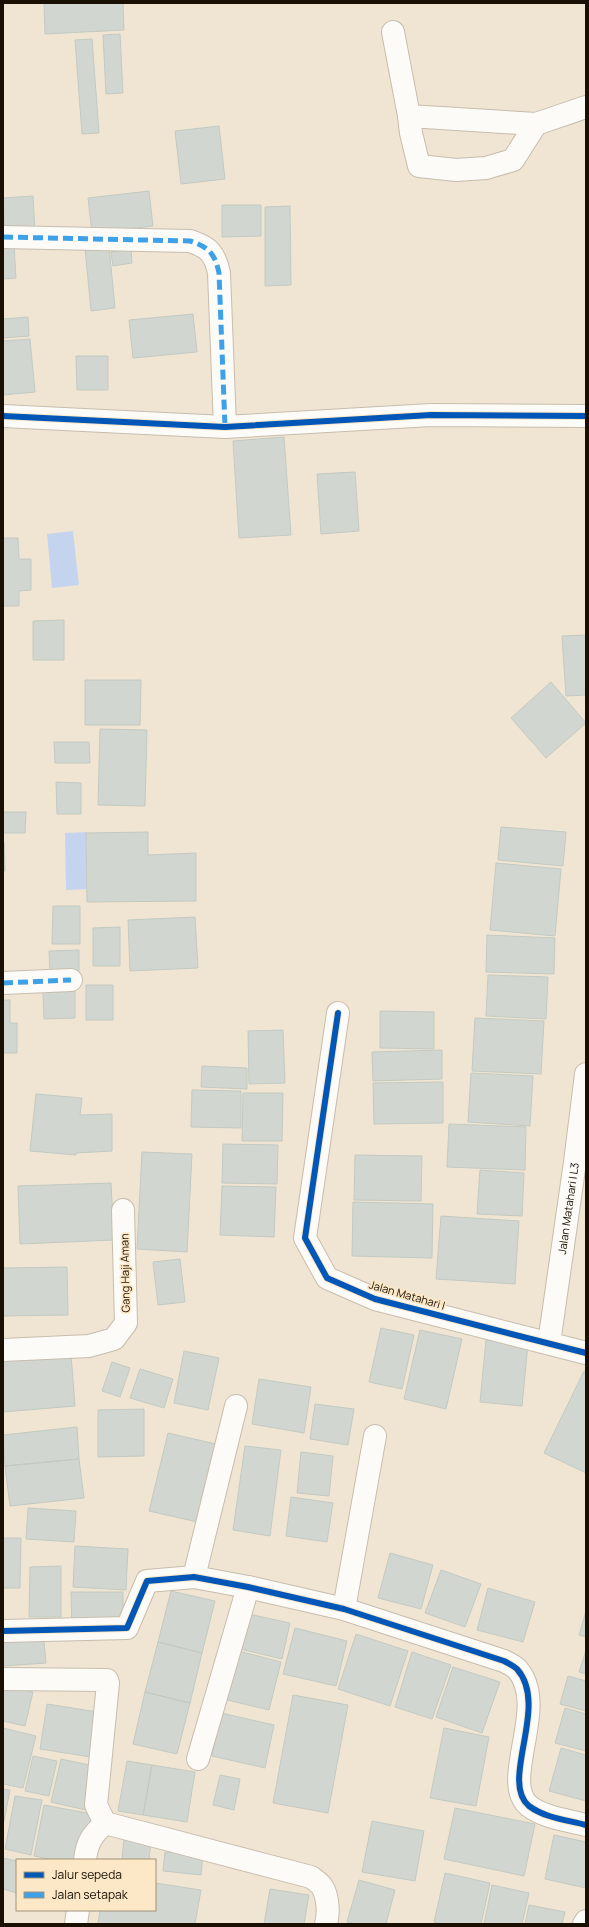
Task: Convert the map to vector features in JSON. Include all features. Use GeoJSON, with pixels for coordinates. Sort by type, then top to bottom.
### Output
{"type":"FeatureCollection","features":[{"type":"Feature","properties":{"kind":"street"},"geometry":{"type":"LineString","coordinates":[[393,32],[411,133],[419,166],[456,170],[486,168],[513,160],[536,124]]}},
{"type":"Feature","properties":{"kind":"street"},"geometry":{"type":"LineString","coordinates":[[409,116],[536,124],[586,107]]}},
{"type":"Feature","properties":{"kind":"street"},"geometry":{"type":"LineString","coordinates":[[3,237],[190,242],[204,245],[216,258],[219,273],[225,427]]}},
{"type":"Feature","properties":{"kind":"street"},"geometry":{"type":"LineString","coordinates":[[3,416],[225,427],[430,415],[586,416]]}},
{"type":"Feature","properties":{"kind":"street"},"geometry":{"type":"LineString","coordinates":[[3,983],[71,980]]}},
{"type":"Feature","properties":{"kind":"street","name":"Jalan Matahari I"},"geometry":{"type":"LineString","coordinates":[[338,1013],[305,1238],[327,1278],[375,1298],[586,1353]]}},
{"type":"Feature","properties":{"kind":"street","name":"Jalan Matahari I L3"},"geometry":{"type":"LineString","coordinates":[[549,1343],[586,1074]]}},
{"type":"Feature","properties":{"kind":"street","name":"Gang Haji Aman"},"geometry":{"type":"LineString","coordinates":[[3,1350],[89,1346],[114,1339],[126,1323],[123,1210]]}},
{"type":"Feature","properties":{"kind":"street"},"geometry":{"type":"LineString","coordinates":[[194,1577],[236,1406]]}},
{"type":"Feature","properties":{"kind":"street"},"geometry":{"type":"LineString","coordinates":[[344,1609],[375,1436]]}},
{"type":"Feature","properties":{"kind":"street"},"geometry":{"type":"LineString","coordinates":[[3,1631],[127,1628],[147,1581],[194,1577],[248,1587],[344,1609],[504,1661],[517,1669],[526,1686],[530,1705],[518,1786],[527,1804],[541,1814],[586,1825]]}},
{"type":"Feature","properties":{"kind":"street"},"geometry":{"type":"LineString","coordinates":[[198,1759],[248,1587]]}},
{"type":"Feature","properties":{"kind":"street"},"geometry":{"type":"LineString","coordinates":[[3,1680],[107,1680],[108,1683],[96,1805],[105,1823],[311,1877],[323,1887],[328,1917],[326,1924]]}},
{"type":"Feature","properties":{"kind":"street"},"geometry":{"type":"LineString","coordinates":[[85,1859],[86,1850],[92,1836],[105,1823]]}},
{"type":"Feature","properties":{"kind":"street"},"geometry":{"type":"LineString","coordinates":[[76,1924],[78,1911]]}},
{"type":"Feature","properties":{"kind":"street"},"geometry":{"type":"LineString","coordinates":[[584,1924],[586,1920]]}},
{"type":"Feature","properties":{"kind":"water"},"geometry":{"type":"Polygon","coordinates":[[[73,531],[79,585],[52,588],[47,534],[73,531]]]}},
{"type":"Feature","properties":{"kind":"water"},"geometry":{"type":"Polygon","coordinates":[[[87,832],[88,889],[66,890],[65,833],[87,832]]]}},
{"type":"Feature","properties":{"kind":"building"},"geometry":{"type":"Polygon","coordinates":[[[44,3],[123,3],[124,30],[45,34],[44,3]]]}},
{"type":"Feature","properties":{"kind":"building"},"geometry":{"type":"Polygon","coordinates":[[[120,34],[123,93],[106,94],[103,35],[120,34]]]}},
{"type":"Feature","properties":{"kind":"building"},"geometry":{"type":"Polygon","coordinates":[[[92,39],[99,133],[82,134],[75,40],[92,39]]]}},
{"type":"Feature","properties":{"kind":"building"},"geometry":{"type":"Polygon","coordinates":[[[219,126],[225,179],[181,184],[175,131],[219,126]]]}},
{"type":"Feature","properties":{"kind":"building"},"geometry":{"type":"Polygon","coordinates":[[[149,191],[153,226],[92,233],[88,198],[149,191]]]}},
{"type":"Feature","properties":{"kind":"building"},"geometry":{"type":"Polygon","coordinates":[[[33,196],[35,233],[5,235],[3,198],[33,196]]]}},
{"type":"Feature","properties":{"kind":"building"},"geometry":{"type":"Polygon","coordinates":[[[222,205],[261,205],[261,236],[222,237],[222,205]]]}},
{"type":"Feature","properties":{"kind":"building"},"geometry":{"type":"Polygon","coordinates":[[[290,206],[291,285],[265,286],[265,207],[290,206]]]}},
{"type":"Feature","properties":{"kind":"building"},"geometry":{"type":"Polygon","coordinates":[[[14,244],[16,278],[3,279],[3,245],[14,244]]]}},
{"type":"Feature","properties":{"kind":"building"},"geometry":{"type":"Polygon","coordinates":[[[109,246],[115,308],[91,311],[85,248],[109,246]]]}},
{"type":"Feature","properties":{"kind":"building"},"geometry":{"type":"Polygon","coordinates":[[[131,249],[132,263],[113,266],[111,252],[131,249]]]}},
{"type":"Feature","properties":{"kind":"building"},"geometry":{"type":"Polygon","coordinates":[[[193,314],[197,352],[133,358],[129,320],[193,314]]]}},
{"type":"Feature","properties":{"kind":"building"},"geometry":{"type":"Polygon","coordinates":[[[28,317],[29,336],[3,338],[3,319],[28,317]]]}},
{"type":"Feature","properties":{"kind":"building"},"geometry":{"type":"Polygon","coordinates":[[[30,339],[35,392],[3,395],[3,341],[30,339]]]}},
{"type":"Feature","properties":{"kind":"building"},"geometry":{"type":"Polygon","coordinates":[[[76,356],[108,356],[108,390],[77,390],[76,356]]]}},
{"type":"Feature","properties":{"kind":"building"},"geometry":{"type":"Polygon","coordinates":[[[284,437],[291,535],[239,538],[233,441],[284,437]]]}},
{"type":"Feature","properties":{"kind":"building"},"geometry":{"type":"Polygon","coordinates":[[[355,472],[359,531],[321,534],[317,474],[355,472]]]}},
{"type":"Feature","properties":{"kind":"building"},"geometry":{"type":"Polygon","coordinates":[[[3,538],[18,538],[19,559],[31,559],[31,590],[19,591],[19,606],[3,606],[3,538]]]}},
{"type":"Feature","properties":{"kind":"building"},"geometry":{"type":"Polygon","coordinates":[[[64,620],[64,660],[33,660],[33,621],[64,620]]]}},
{"type":"Feature","properties":{"kind":"building"},"geometry":{"type":"Polygon","coordinates":[[[586,635],[586,695],[566,696],[562,636],[586,635]]]}},
{"type":"Feature","properties":{"kind":"building"},"geometry":{"type":"Polygon","coordinates":[[[85,680],[141,680],[140,725],[85,725],[85,680]]]}},
{"type":"Feature","properties":{"kind":"building"},"geometry":{"type":"Polygon","coordinates":[[[551,682],[586,723],[546,758],[511,718],[551,682]]]}},
{"type":"Feature","properties":{"kind":"building"},"geometry":{"type":"Polygon","coordinates":[[[100,729],[147,730],[145,806],[98,805],[100,729]]]}},
{"type":"Feature","properties":{"kind":"building"},"geometry":{"type":"Polygon","coordinates":[[[54,742],[89,742],[90,763],[55,763],[54,742]]]}},
{"type":"Feature","properties":{"kind":"building"},"geometry":{"type":"Polygon","coordinates":[[[56,782],[81,783],[81,814],[57,814],[56,782]]]}},
{"type":"Feature","properties":{"kind":"building"},"geometry":{"type":"Polygon","coordinates":[[[3,812],[26,812],[25,833],[3,833],[3,812]]]}},
{"type":"Feature","properties":{"kind":"building"},"geometry":{"type":"Polygon","coordinates":[[[501,827],[566,832],[563,866],[498,860],[501,827]]]}},
{"type":"Feature","properties":{"kind":"building"},"geometry":{"type":"Polygon","coordinates":[[[148,832],[148,855],[196,853],[196,901],[87,902],[86,833],[148,832]]]}},
{"type":"Feature","properties":{"kind":"building"},"geometry":{"type":"Polygon","coordinates":[[[4,842],[5,871],[3,871],[4,842]]]}},
{"type":"Feature","properties":{"kind":"building"},"geometry":{"type":"Polygon","coordinates":[[[496,863],[561,869],[555,936],[490,930],[496,863]]]}},
{"type":"Feature","properties":{"kind":"building"},"geometry":{"type":"Polygon","coordinates":[[[53,906],[80,906],[80,944],[52,944],[53,906]]]}},
{"type":"Feature","properties":{"kind":"building"},"geometry":{"type":"Polygon","coordinates":[[[195,917],[198,968],[130,971],[128,920],[195,917]]]}},
{"type":"Feature","properties":{"kind":"building"},"geometry":{"type":"Polygon","coordinates":[[[120,927],[120,966],[93,966],[93,928],[120,927]]]}},
{"type":"Feature","properties":{"kind":"building"},"geometry":{"type":"Polygon","coordinates":[[[487,935],[555,938],[554,974],[486,972],[487,935]]]}},
{"type":"Feature","properties":{"kind":"building"},"geometry":{"type":"Polygon","coordinates":[[[79,950],[79,972],[50,972],[49,951],[79,950]]]}},
{"type":"Feature","properties":{"kind":"building"},"geometry":{"type":"Polygon","coordinates":[[[488,975],[548,977],[546,1019],[486,1016],[488,975]]]}},
{"type":"Feature","properties":{"kind":"building"},"geometry":{"type":"Polygon","coordinates":[[[86,985],[113,985],[113,1020],[86,1020],[86,985]]]}},
{"type":"Feature","properties":{"kind":"building"},"geometry":{"type":"Polygon","coordinates":[[[75,991],[75,1018],[44,1019],[43,992],[75,991]]]}},
{"type":"Feature","properties":{"kind":"building"},"geometry":{"type":"Polygon","coordinates":[[[3,1000],[10,1000],[10,1023],[17,1023],[17,1053],[3,1053],[3,1000]]]}},
{"type":"Feature","properties":{"kind":"building"},"geometry":{"type":"Polygon","coordinates":[[[380,1011],[434,1012],[434,1049],[380,1048],[380,1011]]]}},
{"type":"Feature","properties":{"kind":"building"},"geometry":{"type":"Polygon","coordinates":[[[475,1018],[544,1021],[541,1074],[472,1071],[475,1018]]]}},
{"type":"Feature","properties":{"kind":"building"},"geometry":{"type":"Polygon","coordinates":[[[283,1030],[285,1083],[249,1084],[248,1031],[283,1030]]]}},
{"type":"Feature","properties":{"kind":"building"},"geometry":{"type":"Polygon","coordinates":[[[442,1050],[442,1079],[373,1081],[372,1052],[442,1050]]]}},
{"type":"Feature","properties":{"kind":"building"},"geometry":{"type":"Polygon","coordinates":[[[202,1066],[247,1068],[247,1089],[201,1087],[202,1066]]]}},
{"type":"Feature","properties":{"kind":"building"},"geometry":{"type":"Polygon","coordinates":[[[471,1073],[533,1076],[530,1126],[468,1122],[471,1073]]]}},
{"type":"Feature","properties":{"kind":"building"},"geometry":{"type":"Polygon","coordinates":[[[443,1082],[443,1123],[374,1124],[373,1083],[443,1082]]]}},
{"type":"Feature","properties":{"kind":"building"},"geometry":{"type":"Polygon","coordinates":[[[192,1090],[241,1091],[241,1128],[191,1127],[192,1090]]]}},
{"type":"Feature","properties":{"kind":"building"},"geometry":{"type":"Polygon","coordinates":[[[243,1093],[283,1093],[282,1141],[242,1141],[243,1093]]]}},
{"type":"Feature","properties":{"kind":"building"},"geometry":{"type":"Polygon","coordinates":[[[36,1094],[82,1098],[80,1115],[112,1114],[112,1151],[76,1153],[76,1155],[30,1151],[36,1094]]]}},
{"type":"Feature","properties":{"kind":"building"},"geometry":{"type":"Polygon","coordinates":[[[449,1124],[526,1127],[525,1170],[447,1167],[449,1124]]]}},
{"type":"Feature","properties":{"kind":"building"},"geometry":{"type":"Polygon","coordinates":[[[223,1144],[278,1145],[277,1184],[222,1183],[223,1144]]]}},
{"type":"Feature","properties":{"kind":"building"},"geometry":{"type":"Polygon","coordinates":[[[142,1152],[192,1154],[187,1252],[137,1249],[142,1152]]]}},
{"type":"Feature","properties":{"kind":"building"},"geometry":{"type":"Polygon","coordinates":[[[355,1155],[422,1156],[421,1201],[354,1200],[355,1155]]]}},
{"type":"Feature","properties":{"kind":"building"},"geometry":{"type":"Polygon","coordinates":[[[480,1170],[524,1173],[522,1216],[477,1214],[480,1170]]]}},
{"type":"Feature","properties":{"kind":"building"},"geometry":{"type":"Polygon","coordinates":[[[111,1183],[114,1240],[20,1244],[18,1186],[111,1183]]]}},
{"type":"Feature","properties":{"kind":"building"},"geometry":{"type":"Polygon","coordinates":[[[222,1186],[276,1187],[274,1237],[220,1235],[222,1186]]]}},
{"type":"Feature","properties":{"kind":"building"},"geometry":{"type":"Polygon","coordinates":[[[353,1202],[433,1204],[432,1258],[352,1256],[353,1202]]]}},
{"type":"Feature","properties":{"kind":"building"},"geometry":{"type":"Polygon","coordinates":[[[441,1216],[519,1221],[515,1284],[436,1279],[441,1216]]]}},
{"type":"Feature","properties":{"kind":"building"},"geometry":{"type":"Polygon","coordinates":[[[180,1259],[185,1302],[158,1305],[153,1262],[180,1259]]]}},
{"type":"Feature","properties":{"kind":"building"},"geometry":{"type":"Polygon","coordinates":[[[67,1267],[68,1315],[3,1316],[3,1268],[67,1267]]]}},
{"type":"Feature","properties":{"kind":"building"},"geometry":{"type":"Polygon","coordinates":[[[381,1328],[414,1335],[402,1389],[369,1382],[381,1328]]]}},
{"type":"Feature","properties":{"kind":"building"},"geometry":{"type":"Polygon","coordinates":[[[420,1330],[462,1339],[446,1409],[404,1399],[420,1330]]]}},
{"type":"Feature","properties":{"kind":"building"},"geometry":{"type":"Polygon","coordinates":[[[486,1340],[528,1344],[522,1406],[480,1402],[486,1340]]]}},
{"type":"Feature","properties":{"kind":"building"},"geometry":{"type":"Polygon","coordinates":[[[184,1351],[219,1358],[208,1410],[174,1403],[184,1351]]]}},
{"type":"Feature","properties":{"kind":"building"},"geometry":{"type":"Polygon","coordinates":[[[71,1354],[75,1406],[3,1412],[3,1360],[71,1354]]]}},
{"type":"Feature","properties":{"kind":"building"},"geometry":{"type":"Polygon","coordinates":[[[112,1362],[130,1368],[120,1397],[102,1391],[112,1362]]]}},
{"type":"Feature","properties":{"kind":"building"},"geometry":{"type":"Polygon","coordinates":[[[140,1369],[173,1379],[164,1408],[130,1398],[140,1369]]]}},
{"type":"Feature","properties":{"kind":"building"},"geometry":{"type":"Polygon","coordinates":[[[584,1371],[586,1372],[586,1473],[544,1453],[584,1371]]]}},
{"type":"Feature","properties":{"kind":"building"},"geometry":{"type":"Polygon","coordinates":[[[259,1379],[311,1387],[304,1433],[252,1424],[259,1379]]]}},
{"type":"Feature","properties":{"kind":"building"},"geometry":{"type":"Polygon","coordinates":[[[315,1404],[354,1409],[348,1445],[310,1439],[315,1404]]]}},
{"type":"Feature","properties":{"kind":"building"},"geometry":{"type":"Polygon","coordinates":[[[144,1409],[144,1456],[98,1457],[98,1410],[144,1409]]]}},
{"type":"Feature","properties":{"kind":"building"},"geometry":{"type":"Polygon","coordinates":[[[77,1427],[79,1459],[5,1466],[3,1435],[77,1427]]]}},
{"type":"Feature","properties":{"kind":"building"},"geometry":{"type":"Polygon","coordinates":[[[168,1433],[220,1445],[202,1523],[149,1511],[168,1433]]]}},
{"type":"Feature","properties":{"kind":"building"},"geometry":{"type":"Polygon","coordinates":[[[245,1446],[281,1450],[270,1536],[233,1530],[245,1446]]]}},
{"type":"Feature","properties":{"kind":"building"},"geometry":{"type":"Polygon","coordinates":[[[301,1452],[333,1456],[329,1496],[297,1493],[301,1452]]]}},
{"type":"Feature","properties":{"kind":"building"},"geometry":{"type":"Polygon","coordinates":[[[79,1459],[84,1498],[10,1506],[5,1466],[79,1459]]]}},
{"type":"Feature","properties":{"kind":"building"},"geometry":{"type":"Polygon","coordinates":[[[291,1497],[333,1503],[327,1542],[286,1536],[291,1497]]]}},
{"type":"Feature","properties":{"kind":"building"},"geometry":{"type":"Polygon","coordinates":[[[28,1508],[76,1511],[74,1542],[26,1539],[28,1508]]]}},
{"type":"Feature","properties":{"kind":"building"},"geometry":{"type":"Polygon","coordinates":[[[3,1538],[21,1538],[20,1588],[3,1588],[3,1538]]]}},
{"type":"Feature","properties":{"kind":"building"},"geometry":{"type":"Polygon","coordinates":[[[75,1546],[128,1549],[126,1590],[73,1587],[75,1546]]]}},
{"type":"Feature","properties":{"kind":"building"},"geometry":{"type":"Polygon","coordinates":[[[390,1553],[433,1565],[421,1609],[378,1598],[390,1553]]]}},
{"type":"Feature","properties":{"kind":"building"},"geometry":{"type":"Polygon","coordinates":[[[61,1566],[61,1617],[29,1617],[30,1567],[61,1566]]]}},
{"type":"Feature","properties":{"kind":"building"},"geometry":{"type":"Polygon","coordinates":[[[441,1570],[481,1584],[465,1627],[425,1613],[441,1570]]]}},
{"type":"Feature","properties":{"kind":"building"},"geometry":{"type":"Polygon","coordinates":[[[488,1588],[535,1602],[523,1642],[477,1630],[488,1588]]]}},
{"type":"Feature","properties":{"kind":"building"},"geometry":{"type":"Polygon","coordinates":[[[171,1591],[215,1601],[202,1653],[158,1642],[171,1591]]]}},
{"type":"Feature","properties":{"kind":"building"},"geometry":{"type":"Polygon","coordinates":[[[71,1592],[123,1592],[123,1627],[72,1627],[71,1592]]]}},
{"type":"Feature","properties":{"kind":"building"},"geometry":{"type":"Polygon","coordinates":[[[586,1611],[586,1637],[579,1635],[586,1611]]]}},
{"type":"Feature","properties":{"kind":"building"},"geometry":{"type":"Polygon","coordinates":[[[244,1613],[290,1623],[282,1659],[236,1648],[244,1613]]]}},
{"type":"Feature","properties":{"kind":"building"},"geometry":{"type":"Polygon","coordinates":[[[295,1628],[347,1641],[336,1686],[283,1674],[295,1628]]]}},
{"type":"Feature","properties":{"kind":"building"},"geometry":{"type":"Polygon","coordinates":[[[43,1632],[46,1663],[3,1666],[3,1635],[43,1632]]]}},
{"type":"Feature","properties":{"kind":"building"},"geometry":{"type":"Polygon","coordinates":[[[356,1634],[408,1651],[390,1706],[338,1689],[356,1634]]]}},
{"type":"Feature","properties":{"kind":"building"},"geometry":{"type":"Polygon","coordinates":[[[158,1642],[202,1653],[190,1703],[145,1692],[158,1642]]]}},
{"type":"Feature","properties":{"kind":"building"},"geometry":{"type":"Polygon","coordinates":[[[235,1650],[281,1662],[269,1710],[223,1699],[235,1650]]]}},
{"type":"Feature","properties":{"kind":"building"},"geometry":{"type":"Polygon","coordinates":[[[586,1650],[586,1674],[579,1672],[586,1650]]]}},
{"type":"Feature","properties":{"kind":"building"},"geometry":{"type":"Polygon","coordinates":[[[412,1652],[451,1665],[432,1719],[395,1707],[412,1652]]]}},
{"type":"Feature","properties":{"kind":"building"},"geometry":{"type":"Polygon","coordinates":[[[453,1667],[500,1682],[482,1733],[436,1717],[453,1667]]]}},
{"type":"Feature","properties":{"kind":"building"},"geometry":{"type":"Polygon","coordinates":[[[568,1676],[586,1681],[586,1711],[560,1704],[568,1676]]]}},
{"type":"Feature","properties":{"kind":"building"},"geometry":{"type":"Polygon","coordinates":[[[3,1686],[33,1692],[25,1726],[3,1721],[3,1686]]]}},
{"type":"Feature","properties":{"kind":"building"},"geometry":{"type":"Polygon","coordinates":[[[145,1692],[190,1703],[177,1754],[133,1744],[145,1692]]]}},
{"type":"Feature","properties":{"kind":"building"},"geometry":{"type":"Polygon","coordinates":[[[293,1695],[348,1705],[328,1813],[273,1803],[293,1695]]]}},
{"type":"Feature","properties":{"kind":"building"},"geometry":{"type":"Polygon","coordinates":[[[47,1704],[104,1713],[97,1758],[40,1749],[47,1704]]]}},
{"type":"Feature","properties":{"kind":"building"},"geometry":{"type":"Polygon","coordinates":[[[565,1708],[586,1714],[586,1751],[555,1743],[565,1708]]]}},
{"type":"Feature","properties":{"kind":"building"},"geometry":{"type":"Polygon","coordinates":[[[221,1713],[274,1725],[265,1768],[212,1756],[221,1713]]]}},
{"type":"Feature","properties":{"kind":"building"},"geometry":{"type":"Polygon","coordinates":[[[3,1728],[36,1736],[23,1788],[3,1784],[3,1728]]]}},
{"type":"Feature","properties":{"kind":"building"},"geometry":{"type":"Polygon","coordinates":[[[444,1728],[489,1737],[476,1806],[430,1798],[444,1728]]]}},
{"type":"Feature","properties":{"kind":"building"},"geometry":{"type":"Polygon","coordinates":[[[561,1748],[586,1755],[586,1801],[549,1791],[561,1748]]]}},
{"type":"Feature","properties":{"kind":"building"},"geometry":{"type":"Polygon","coordinates":[[[33,1756],[57,1761],[49,1796],[25,1791],[33,1756]]]}},
{"type":"Feature","properties":{"kind":"building"},"geometry":{"type":"Polygon","coordinates":[[[61,1759],[99,1767],[90,1811],[51,1802],[61,1759]]]}},
{"type":"Feature","properties":{"kind":"building"},"geometry":{"type":"Polygon","coordinates":[[[127,1761],[152,1765],[143,1815],[118,1811],[127,1761]]]}},
{"type":"Feature","properties":{"kind":"building"},"geometry":{"type":"Polygon","coordinates":[[[152,1765],[195,1772],[187,1822],[143,1815],[152,1765]]]}},
{"type":"Feature","properties":{"kind":"building"},"geometry":{"type":"Polygon","coordinates":[[[220,1775],[240,1779],[234,1810],[213,1805],[220,1775]]]}},
{"type":"Feature","properties":{"kind":"building"},"geometry":{"type":"Polygon","coordinates":[[[3,1789],[10,1790],[3,1826],[3,1789]]]}},
{"type":"Feature","properties":{"kind":"building"},"geometry":{"type":"Polygon","coordinates":[[[15,1796],[42,1800],[31,1855],[5,1849],[15,1796]]]}},
{"type":"Feature","properties":{"kind":"building"},"geometry":{"type":"Polygon","coordinates":[[[44,1805],[92,1814],[82,1859],[49,1859],[34,1856],[44,1805]]]}},
{"type":"Feature","properties":{"kind":"building"},"geometry":{"type":"Polygon","coordinates":[[[455,1808],[535,1824],[524,1876],[444,1859],[455,1808]]]}},
{"type":"Feature","properties":{"kind":"building"},"geometry":{"type":"Polygon","coordinates":[[[372,1821],[424,1831],[415,1881],[362,1872],[372,1821]]]}},
{"type":"Feature","properties":{"kind":"building"},"geometry":{"type":"Polygon","coordinates":[[[554,1835],[586,1842],[586,1888],[545,1879],[554,1835]]]}},
{"type":"Feature","properties":{"kind":"building"},"geometry":{"type":"Polygon","coordinates":[[[124,1837],[151,1841],[149,1859],[122,1859],[124,1837]]]}},
{"type":"Feature","properties":{"kind":"building"},"geometry":{"type":"Polygon","coordinates":[[[165,1852],[203,1855],[201,1875],[163,1871],[165,1852]]]}},
{"type":"Feature","properties":{"kind":"building"},"geometry":{"type":"Polygon","coordinates":[[[3,1858],[16,1861],[16,1893],[3,1889],[3,1858]]]}},
{"type":"Feature","properties":{"kind":"building"},"geometry":{"type":"Polygon","coordinates":[[[445,1873],[490,1883],[481,1924],[443,1924],[434,1922],[445,1873]]]}},
{"type":"Feature","properties":{"kind":"building"},"geometry":{"type":"Polygon","coordinates":[[[359,1880],[395,1890],[386,1924],[356,1924],[347,1922],[359,1880]]]}},
{"type":"Feature","properties":{"kind":"building"},"geometry":{"type":"Polygon","coordinates":[[[156,1883],[201,1890],[195,1924],[98,1924],[100,1911],[156,1911],[156,1883]]]}},
{"type":"Feature","properties":{"kind":"building"},"geometry":{"type":"Polygon","coordinates":[[[492,1885],[529,1893],[522,1924],[484,1924],[492,1885]]]}},
{"type":"Feature","properties":{"kind":"building"},"geometry":{"type":"Polygon","coordinates":[[[270,1889],[309,1895],[304,1924],[264,1924],[270,1889]]]}},
{"type":"Feature","properties":{"kind":"building"},"geometry":{"type":"Polygon","coordinates":[[[529,1905],[565,1912],[562,1924],[525,1924],[529,1905]]]}},
{"type":"Feature","properties":{"kind":"marked path"},"geometry":{"type":"LineString","coordinates":[[3,237],[190,241],[197,243],[210,252],[219,273],[225,427]]}},
{"type":"Feature","properties":{"kind":"marked path"},"geometry":{"type":"LineString","coordinates":[[3,983],[71,980]]}},
{"type":"Feature","properties":{"kind":"cycle path"},"geometry":{"type":"LineString","coordinates":[[3,416],[225,427],[431,415],[586,416]]}},
{"type":"Feature","properties":{"kind":"cycle path"},"geometry":{"type":"LineString","coordinates":[[338,1013],[305,1238],[327,1278],[375,1299],[586,1353]]}},
{"type":"Feature","properties":{"kind":"cycle path"},"geometry":{"type":"LineString","coordinates":[[3,1631],[127,1628],[147,1581],[194,1577],[248,1587],[344,1609],[504,1661],[517,1669],[526,1684],[529,1702],[519,1779],[521,1794],[529,1806],[535,1810],[556,1818],[586,1825]]}}]}
